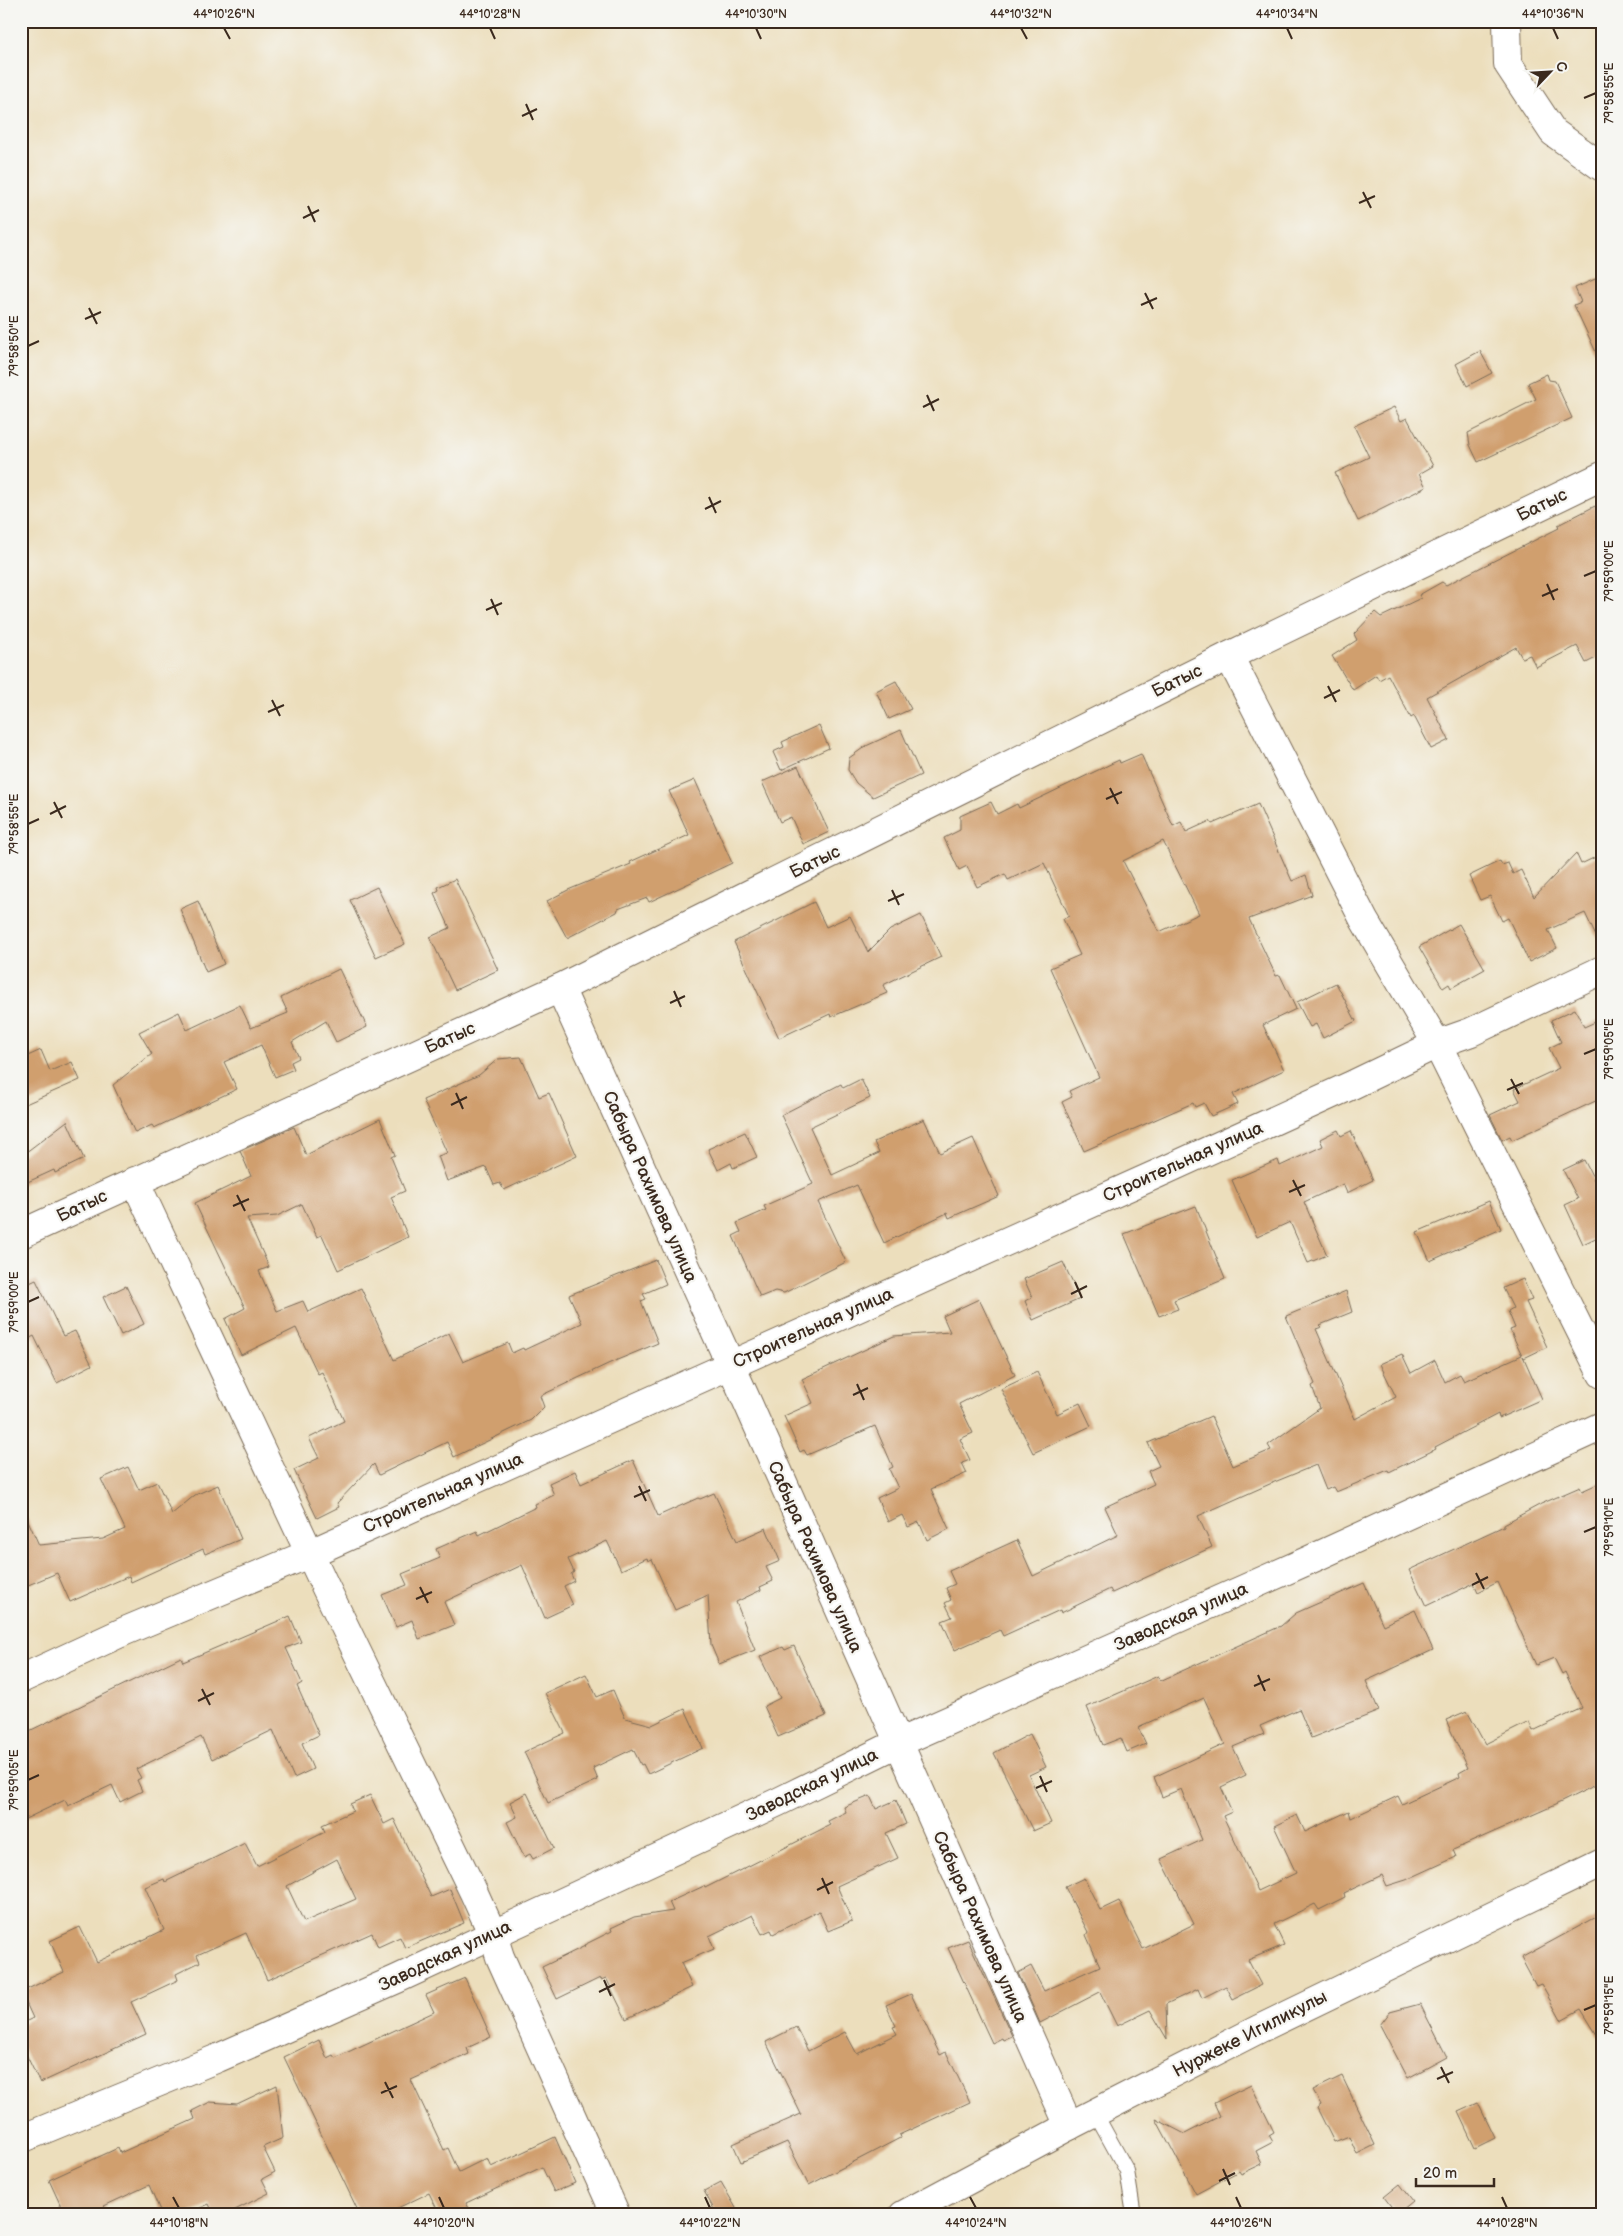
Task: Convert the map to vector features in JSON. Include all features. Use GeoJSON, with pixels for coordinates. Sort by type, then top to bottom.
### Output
{"type":"FeatureCollection","features":[{"type":"Feature","properties":{"kind":"street"},"geometry":{"type":"LineString","coordinates":[[1507,21],[1508,64],[1552,132],[1602,167]]}},
{"type":"Feature","properties":{"kind":"street","name":"Батыс"},"geometry":{"type":"LineString","coordinates":[[21,1234],[560,988],[1228,656],[1602,476]]}},
{"type":"Feature","properties":{"kind":"street"},"geometry":{"type":"LineString","coordinates":[[1228,656],[1364,920],[1436,1044],[1602,1374]]}},
{"type":"Feature","properties":{"kind":"street","name":"Строительная улица"},"geometry":{"type":"LineString","coordinates":[[21,1679],[125,1631],[311,1553],[731,1365],[1237,1138],[1436,1044],[1471,1032],[1602,970]]}},
{"type":"Feature","properties":{"kind":"street","name":"Сабыра Рахимова улица"},"geometry":{"type":"LineString","coordinates":[[560,988],[731,1365],[1069,2126]]}},
{"type":"Feature","properties":{"kind":"street"},"geometry":{"type":"LineString","coordinates":[[135,1181],[326,1588],[493,1935],[500,1957],[616,2215]]}},
{"type":"Feature","properties":{"kind":"street","name":"Заводская улица"},"geometry":{"type":"LineString","coordinates":[[21,2139],[218,2058],[493,1935],[778,1802],[898,1743],[1307,1562],[1602,1426]]}},
{"type":"Feature","properties":{"kind":"street","name":"Нуржеке Игиликулы"},"geometry":{"type":"LineString","coordinates":[[903,2215],[1069,2126],[1260,2029],[1602,1863]]}},
{"type":"Feature","properties":{"kind":"lane"},"geometry":{"type":"LineString","coordinates":[[1095,2113],[1126,2171],[1134,2215]]}},
{"type":"Feature","properties":{"kind":"building"},"geometry":{"type":"Polygon","coordinates":[[[1602,276],[1602,365],[1574,305],[1581,302],[1575,288],[1602,276]]]}},
{"type":"Feature","properties":{"kind":"building"},"geometry":{"type":"Polygon","coordinates":[[[1480,351],[1492,373],[1467,386],[1456,364],[1480,351]]]}},
{"type":"Feature","properties":{"kind":"building"},"geometry":{"type":"Polygon","coordinates":[[[1547,374],[1549,380],[1555,381],[1572,418],[1478,462],[1470,445],[1468,433],[1536,399],[1528,383],[1547,374]]]}},
{"type":"Feature","properties":{"kind":"building"},"geometry":{"type":"Polygon","coordinates":[[[1394,407],[1401,421],[1407,418],[1433,466],[1419,474],[1426,487],[1358,521],[1335,473],[1369,457],[1354,426],[1394,407]]]}},
{"type":"Feature","properties":{"kind":"building"},"geometry":{"type":"Polygon","coordinates":[[[1595,506],[1602,520],[1602,655],[1586,663],[1577,646],[1536,667],[1530,655],[1522,658],[1516,647],[1427,697],[1449,740],[1431,749],[1414,716],[1411,718],[1388,675],[1379,680],[1376,675],[1353,690],[1332,656],[1357,640],[1354,634],[1375,612],[1381,617],[1421,598],[1419,595],[1442,582],[1446,585],[1559,528],[1558,525],[1595,506]]]}},
{"type":"Feature","properties":{"kind":"building"},"geometry":{"type":"Polygon","coordinates":[[[896,681],[911,709],[889,719],[876,691],[896,681]]]}},
{"type":"Feature","properties":{"kind":"building"},"geometry":{"type":"Polygon","coordinates":[[[819,725],[829,748],[781,770],[773,752],[784,747],[782,742],[819,725]]]}},
{"type":"Feature","properties":{"kind":"building"},"geometry":{"type":"Polygon","coordinates":[[[901,730],[921,775],[873,797],[856,783],[848,770],[849,758],[866,746],[901,730]]]}},
{"type":"Feature","properties":{"kind":"building"},"geometry":{"type":"Polygon","coordinates":[[[1141,754],[1173,826],[1181,822],[1186,832],[1210,821],[1212,824],[1258,804],[1292,881],[1306,875],[1312,895],[1249,919],[1276,976],[1280,975],[1296,1009],[1263,1025],[1284,1070],[1233,1094],[1238,1104],[1211,1116],[1204,1103],[1195,1107],[1193,1103],[1084,1151],[1062,1102],[1072,1097],[1069,1091],[1099,1077],[1050,968],[1080,955],[1063,919],[1069,916],[1044,863],[1008,880],[1005,874],[977,887],[967,866],[959,870],[944,838],[960,830],[960,816],[991,802],[997,814],[1017,804],[1019,808],[1119,760],[1120,763],[1141,754]],[[1163,841],[1123,861],[1159,932],[1199,914],[1163,841]]]}},
{"type":"Feature","properties":{"kind":"building"},"geometry":{"type":"Polygon","coordinates":[[[798,766],[829,832],[803,844],[791,817],[780,822],[762,782],[798,766]]]}},
{"type":"Feature","properties":{"kind":"building"},"geometry":{"type":"Polygon","coordinates":[[[695,780],[732,863],[649,902],[647,898],[618,909],[617,912],[567,938],[547,901],[568,890],[631,864],[630,862],[689,835],[669,791],[695,780]]]}},
{"type":"Feature","properties":{"kind":"building"},"geometry":{"type":"Polygon","coordinates":[[[1576,853],[1581,864],[1602,854],[1602,949],[1585,913],[1548,930],[1557,948],[1529,962],[1508,918],[1502,921],[1490,896],[1480,900],[1469,876],[1500,861],[1502,865],[1508,863],[1513,874],[1521,870],[1534,897],[1576,853]]]}},
{"type":"Feature","properties":{"kind":"building"},"geometry":{"type":"Polygon","coordinates":[[[455,879],[498,970],[455,990],[430,937],[450,928],[434,893],[439,890],[438,887],[455,879]]]}},
{"type":"Feature","properties":{"kind":"building"},"geometry":{"type":"Polygon","coordinates":[[[377,887],[405,944],[376,957],[350,900],[377,887]]]}},
{"type":"Feature","properties":{"kind":"building"},"geometry":{"type":"Polygon","coordinates":[[[198,901],[224,964],[206,972],[180,909],[198,901]]]}},
{"type":"Feature","properties":{"kind":"building"},"geometry":{"type":"Polygon","coordinates":[[[814,902],[826,927],[850,916],[868,952],[890,930],[921,915],[941,957],[883,985],[887,993],[831,1017],[830,1014],[779,1038],[734,942],[814,902]]]}},
{"type":"Feature","properties":{"kind":"building"},"geometry":{"type":"Polygon","coordinates":[[[1459,924],[1485,969],[1451,988],[1449,984],[1443,988],[1419,947],[1459,924]]]}},
{"type":"Feature","properties":{"kind":"building"},"geometry":{"type":"Polygon","coordinates":[[[339,969],[367,1027],[336,1042],[326,1021],[292,1042],[299,1058],[291,1062],[294,1069],[275,1077],[261,1045],[224,1062],[237,1089],[154,1128],[152,1125],[135,1133],[113,1085],[152,1054],[139,1032],[179,1012],[187,1030],[240,1005],[251,1028],[288,1013],[281,998],[339,969]]]}},
{"type":"Feature","properties":{"kind":"building"},"geometry":{"type":"Polygon","coordinates":[[[1336,983],[1356,1021],[1323,1038],[1316,1024],[1310,1027],[1297,1002],[1336,983]]]}},
{"type":"Feature","properties":{"kind":"building"},"geometry":{"type":"Polygon","coordinates":[[[1575,1009],[1584,1027],[1602,1019],[1602,1098],[1512,1140],[1510,1136],[1502,1140],[1490,1115],[1520,1101],[1514,1089],[1559,1068],[1549,1048],[1561,1042],[1551,1020],[1575,1009]]]}},
{"type":"Feature","properties":{"kind":"building"},"geometry":{"type":"Polygon","coordinates":[[[41,1050],[50,1071],[72,1062],[80,1080],[21,1106],[21,1059],[41,1050]]]}},
{"type":"Feature","properties":{"kind":"building"},"geometry":{"type":"Polygon","coordinates":[[[521,1057],[539,1097],[549,1093],[577,1156],[504,1190],[500,1183],[494,1185],[486,1167],[447,1181],[438,1156],[447,1153],[423,1100],[479,1075],[498,1059],[521,1057]]]}},
{"type":"Feature","properties":{"kind":"building"},"geometry":{"type":"Polygon","coordinates":[[[861,1079],[870,1098],[810,1127],[832,1175],[879,1153],[874,1142],[924,1119],[940,1153],[973,1138],[999,1196],[949,1218],[947,1213],[884,1243],[857,1185],[818,1202],[846,1262],[784,1293],[775,1291],[760,1297],[733,1236],[741,1232],[737,1223],[766,1210],[764,1206],[813,1184],[781,1115],[841,1084],[843,1088],[861,1079]]]}},
{"type":"Feature","properties":{"kind":"building"},"geometry":{"type":"Polygon","coordinates":[[[380,1119],[395,1155],[391,1157],[405,1191],[391,1197],[408,1237],[338,1270],[322,1235],[317,1237],[302,1204],[277,1216],[247,1218],[269,1267],[259,1271],[277,1311],[303,1301],[308,1312],[361,1288],[394,1360],[449,1333],[463,1362],[508,1343],[512,1353],[523,1348],[524,1350],[582,1323],[569,1295],[656,1260],[666,1284],[643,1294],[646,1299],[641,1301],[658,1343],[540,1396],[544,1407],[531,1420],[454,1457],[447,1442],[379,1475],[374,1464],[337,1503],[339,1507],[317,1518],[294,1470],[319,1458],[309,1438],[344,1421],[322,1372],[318,1374],[296,1328],[241,1355],[225,1319],[245,1308],[195,1203],[251,1176],[240,1151],[294,1127],[306,1155],[380,1119]]]}},
{"type":"Feature","properties":{"kind":"building"},"geometry":{"type":"Polygon","coordinates":[[[67,1121],[84,1159],[55,1173],[54,1170],[21,1185],[21,1156],[67,1121]]]}},
{"type":"Feature","properties":{"kind":"building"},"geometry":{"type":"Polygon","coordinates":[[[1338,1130],[1341,1136],[1351,1131],[1373,1180],[1347,1193],[1343,1184],[1304,1202],[1327,1255],[1308,1263],[1290,1222],[1257,1237],[1232,1180],[1278,1160],[1280,1166],[1323,1146],[1320,1139],[1338,1130]]]}},
{"type":"Feature","properties":{"kind":"building"},"geometry":{"type":"Polygon","coordinates":[[[745,1132],[757,1157],[733,1168],[731,1163],[718,1170],[708,1149],[745,1132]]]}},
{"type":"Feature","properties":{"kind":"building"},"geometry":{"type":"Polygon","coordinates":[[[1584,1160],[1602,1195],[1602,1235],[1583,1244],[1565,1205],[1578,1199],[1563,1170],[1584,1160]]]}},
{"type":"Feature","properties":{"kind":"building"},"geometry":{"type":"Polygon","coordinates":[[[1489,1201],[1501,1229],[1430,1261],[1417,1232],[1489,1201]]]}},
{"type":"Feature","properties":{"kind":"building"},"geometry":{"type":"Polygon","coordinates":[[[1196,1206],[1225,1279],[1174,1300],[1178,1309],[1159,1316],[1124,1234],[1196,1206]]]}},
{"type":"Feature","properties":{"kind":"building"},"geometry":{"type":"Polygon","coordinates":[[[1063,1262],[1080,1299],[1033,1320],[1025,1301],[1032,1297],[1024,1279],[1063,1262]]]}},
{"type":"Feature","properties":{"kind":"building"},"geometry":{"type":"Polygon","coordinates":[[[1523,1279],[1532,1300],[1526,1302],[1547,1347],[1524,1358],[1523,1356],[1542,1399],[1499,1418],[1498,1414],[1435,1447],[1436,1449],[1389,1472],[1388,1470],[1336,1492],[1333,1487],[1326,1490],[1316,1465],[1272,1483],[1198,1516],[1212,1547],[1112,1593],[1110,1589],[1061,1613],[1060,1610],[1003,1636],[1000,1630],[955,1650],[942,1621],[952,1617],[945,1603],[951,1600],[946,1588],[955,1584],[949,1571],[1017,1540],[1033,1576],[1118,1535],[1105,1507],[1154,1484],[1148,1471],[1159,1466],[1148,1443],[1211,1416],[1233,1466],[1271,1450],[1268,1445],[1320,1408],[1312,1386],[1315,1384],[1286,1316],[1346,1291],[1352,1312],[1320,1325],[1322,1327],[1316,1329],[1355,1419],[1396,1397],[1380,1364],[1402,1354],[1411,1373],[1435,1360],[1445,1382],[1460,1374],[1464,1381],[1522,1355],[1510,1330],[1515,1328],[1508,1311],[1513,1308],[1503,1288],[1523,1279]]]}},
{"type":"Feature","properties":{"kind":"building"},"geometry":{"type":"Polygon","coordinates":[[[36,1280],[63,1336],[75,1331],[92,1365],[57,1383],[34,1336],[21,1343],[21,1287],[36,1280]]]}},
{"type":"Feature","properties":{"kind":"building"},"geometry":{"type":"Polygon","coordinates":[[[126,1286],[144,1324],[121,1335],[103,1297],[126,1286]]]}},
{"type":"Feature","properties":{"kind":"building"},"geometry":{"type":"Polygon","coordinates":[[[979,1299],[1015,1375],[959,1404],[973,1433],[960,1439],[970,1460],[962,1463],[967,1473],[931,1489],[949,1529],[927,1540],[919,1522],[908,1527],[902,1515],[888,1522],[877,1498],[898,1488],[889,1469],[893,1467],[875,1426],[807,1455],[804,1450],[800,1452],[784,1416],[813,1403],[802,1379],[894,1336],[950,1332],[943,1316],[979,1299]]]}},
{"type":"Feature","properties":{"kind":"building"},"geometry":{"type":"Polygon","coordinates":[[[1037,1372],[1057,1414],[1080,1403],[1091,1426],[1033,1453],[1001,1389],[1037,1372]]]}},
{"type":"Feature","properties":{"kind":"building"},"geometry":{"type":"Polygon","coordinates":[[[633,1460],[658,1516],[714,1493],[737,1541],[766,1528],[780,1561],[766,1567],[773,1581],[760,1587],[761,1590],[736,1602],[755,1650],[719,1664],[711,1645],[708,1595],[675,1610],[652,1559],[648,1561],[647,1558],[621,1570],[607,1541],[568,1559],[574,1572],[571,1574],[574,1581],[564,1586],[573,1605],[545,1618],[522,1565],[444,1602],[454,1625],[419,1639],[412,1620],[396,1627],[382,1595],[407,1585],[402,1574],[440,1558],[436,1549],[477,1531],[479,1535],[536,1507],[535,1504],[554,1495],[549,1483],[575,1471],[581,1484],[633,1460]]]}},
{"type":"Feature","properties":{"kind":"building"},"geometry":{"type":"Polygon","coordinates":[[[128,1467],[139,1490],[157,1482],[172,1514],[195,1495],[218,1485],[241,1539],[205,1554],[203,1549],[131,1582],[129,1576],[70,1602],[57,1573],[21,1588],[21,1505],[39,1545],[103,1539],[125,1529],[101,1479],[128,1467]]]}},
{"type":"Feature","properties":{"kind":"building"},"geometry":{"type":"Polygon","coordinates":[[[1602,1482],[1602,1782],[1453,1850],[1456,1857],[1406,1880],[1387,1886],[1382,1875],[1344,1893],[1345,1897],[1319,1910],[1315,1904],[1274,1924],[1284,1945],[1248,1960],[1261,1985],[1233,1999],[1226,1986],[1202,1998],[1198,1989],[1166,2004],[1167,2039],[1150,2010],[1117,2026],[1100,1992],[1040,2023],[1018,1973],[1031,1966],[1044,1991],[1100,1966],[1086,1935],[1088,1932],[1065,1887],[1084,1878],[1100,1910],[1119,1901],[1143,1949],[1194,1924],[1161,1859],[1202,1840],[1181,1789],[1162,1797],[1154,1777],[1225,1744],[1204,1698],[1138,1727],[1146,1744],[1127,1752],[1121,1738],[1103,1745],[1087,1707],[1158,1676],[1160,1681],[1281,1626],[1296,1613],[1364,1583],[1383,1625],[1415,1610],[1433,1650],[1366,1681],[1379,1711],[1311,1738],[1299,1709],[1260,1726],[1264,1734],[1233,1747],[1246,1775],[1221,1787],[1232,1812],[1223,1816],[1258,1891],[1296,1873],[1274,1826],[1297,1815],[1305,1832],[1349,1811],[1351,1818],[1398,1796],[1402,1804],[1460,1777],[1459,1773],[1468,1768],[1446,1720],[1467,1711],[1485,1744],[1529,1722],[1533,1731],[1582,1708],[1565,1672],[1562,1674],[1554,1658],[1536,1665],[1498,1582],[1478,1592],[1474,1583],[1426,1606],[1409,1570],[1504,1526],[1504,1524],[1541,1504],[1580,1487],[1582,1491],[1602,1482]]]}},
{"type":"Feature","properties":{"kind":"building"},"geometry":{"type":"Polygon","coordinates":[[[290,1616],[301,1642],[286,1648],[302,1683],[297,1686],[319,1735],[302,1743],[313,1769],[294,1778],[273,1730],[212,1759],[201,1737],[136,1769],[141,1778],[137,1780],[142,1791],[120,1802],[112,1785],[68,1806],[65,1800],[21,1821],[21,1735],[181,1657],[183,1662],[290,1616]]]}},
{"type":"Feature","properties":{"kind":"building"},"geometry":{"type":"Polygon","coordinates":[[[794,1646],[826,1716],[778,1737],[764,1706],[780,1698],[760,1657],[783,1647],[785,1650],[794,1646]]]}},
{"type":"Feature","properties":{"kind":"building"},"geometry":{"type":"Polygon","coordinates":[[[586,1674],[597,1697],[613,1690],[625,1718],[652,1725],[685,1709],[703,1748],[648,1774],[633,1749],[593,1768],[598,1780],[548,1803],[524,1752],[565,1733],[545,1693],[586,1674]]]}},
{"type":"Feature","properties":{"kind":"building"},"geometry":{"type":"Polygon","coordinates":[[[1030,1734],[1046,1767],[1029,1775],[1051,1823],[1033,1831],[994,1753],[1030,1734]]]}},
{"type":"Feature","properties":{"kind":"building"},"geometry":{"type":"Polygon","coordinates":[[[527,1793],[554,1848],[533,1859],[530,1854],[524,1857],[507,1822],[517,1817],[510,1802],[527,1793]]]}},
{"type":"Feature","properties":{"kind":"building"},"geometry":{"type":"Polygon","coordinates":[[[370,1795],[384,1824],[394,1819],[431,1897],[450,1889],[464,1923],[405,1948],[400,1937],[378,1947],[372,1933],[267,1980],[246,1933],[197,1955],[200,1962],[176,1974],[178,1980],[131,2002],[146,2034],[40,2083],[21,2044],[21,2024],[33,2018],[21,1992],[64,1972],[50,1941],[80,1927],[97,1962],[164,1930],[145,1887],[164,1879],[165,1882],[245,1843],[257,1866],[325,1832],[322,1825],[353,1811],[350,1804],[370,1795]],[[337,1859],[287,1886],[304,1922],[356,1899],[337,1859]]]}},
{"type":"Feature","properties":{"kind":"building"},"geometry":{"type":"Polygon","coordinates":[[[870,1796],[876,1809],[896,1800],[906,1824],[886,1833],[898,1858],[837,1886],[852,1921],[828,1931],[819,1911],[773,1934],[771,1930],[762,1934],[752,1915],[709,1936],[714,1949],[681,1963],[692,1987],[626,2019],[606,1978],[601,1980],[600,1978],[557,1999],[542,1967],[585,1946],[612,1931],[611,1928],[634,1917],[673,1911],[669,1902],[704,1886],[705,1888],[830,1825],[828,1821],[846,1812],[844,1807],[870,1796]]]}},
{"type":"Feature","properties":{"kind":"building"},"geometry":{"type":"Polygon","coordinates":[[[1602,1914],[1602,2043],[1581,2009],[1561,2020],[1541,1984],[1536,1986],[1521,1958],[1602,1914]]]}},
{"type":"Feature","properties":{"kind":"building"},"geometry":{"type":"Polygon","coordinates":[[[968,1940],[1012,2036],[1003,2040],[1002,2038],[992,2043],[948,1948],[968,1940]]]}},
{"type":"Feature","properties":{"kind":"building"},"geometry":{"type":"Polygon","coordinates":[[[465,1978],[491,2037],[467,2048],[469,2054],[411,2080],[444,2150],[448,2148],[459,2172],[487,2158],[491,2167],[555,2137],[575,2183],[554,2192],[542,2167],[466,2203],[473,2215],[440,2215],[429,2193],[383,2215],[360,2215],[284,2057],[319,2040],[327,2058],[333,2055],[335,2058],[434,2012],[426,1995],[465,1978]]]}},
{"type":"Feature","properties":{"kind":"building"},"geometry":{"type":"Polygon","coordinates":[[[911,1994],[940,2055],[946,2052],[970,2102],[899,2135],[900,2138],[809,2185],[787,2142],[741,2162],[733,2144],[801,2114],[766,2042],[796,2027],[808,2051],[845,2032],[857,2054],[897,2034],[893,2027],[896,2026],[886,2005],[911,1994]]]}},
{"type":"Feature","properties":{"kind":"building"},"geometry":{"type":"Polygon","coordinates":[[[1420,2004],[1447,2057],[1408,2078],[1380,2025],[1390,2012],[1420,2004]]]}},
{"type":"Feature","properties":{"kind":"building"},"geometry":{"type":"Polygon","coordinates":[[[1342,2076],[1375,2145],[1357,2154],[1349,2136],[1334,2142],[1317,2108],[1321,2105],[1313,2090],[1342,2076]]]}},
{"type":"Feature","properties":{"kind":"building"},"geometry":{"type":"Polygon","coordinates":[[[277,2085],[283,2138],[263,2147],[275,2172],[262,2179],[269,2193],[225,2215],[214,2215],[209,2204],[185,2215],[162,2215],[149,2185],[104,2206],[108,2215],[65,2215],[49,2180],[118,2148],[120,2153],[195,2119],[192,2111],[210,2102],[237,2104],[277,2085]]]}},
{"type":"Feature","properties":{"kind":"building"},"geometry":{"type":"Polygon","coordinates":[[[1251,2085],[1274,2132],[1269,2135],[1273,2142],[1256,2151],[1262,2164],[1241,2174],[1239,2171],[1196,2194],[1156,2119],[1185,2134],[1220,2116],[1214,2103],[1251,2085]]]}},
{"type":"Feature","properties":{"kind":"building"},"geometry":{"type":"Polygon","coordinates":[[[1478,2103],[1495,2138],[1475,2148],[1458,2112],[1478,2103]]]}},
{"type":"Feature","properties":{"kind":"building"},"geometry":{"type":"Polygon","coordinates":[[[721,2182],[740,2215],[717,2215],[704,2191],[721,2182]]]}},
{"type":"Feature","properties":{"kind":"building"},"geometry":{"type":"Polygon","coordinates":[[[1400,2184],[1413,2201],[1397,2214],[1384,2197],[1400,2184]]]}}]}
